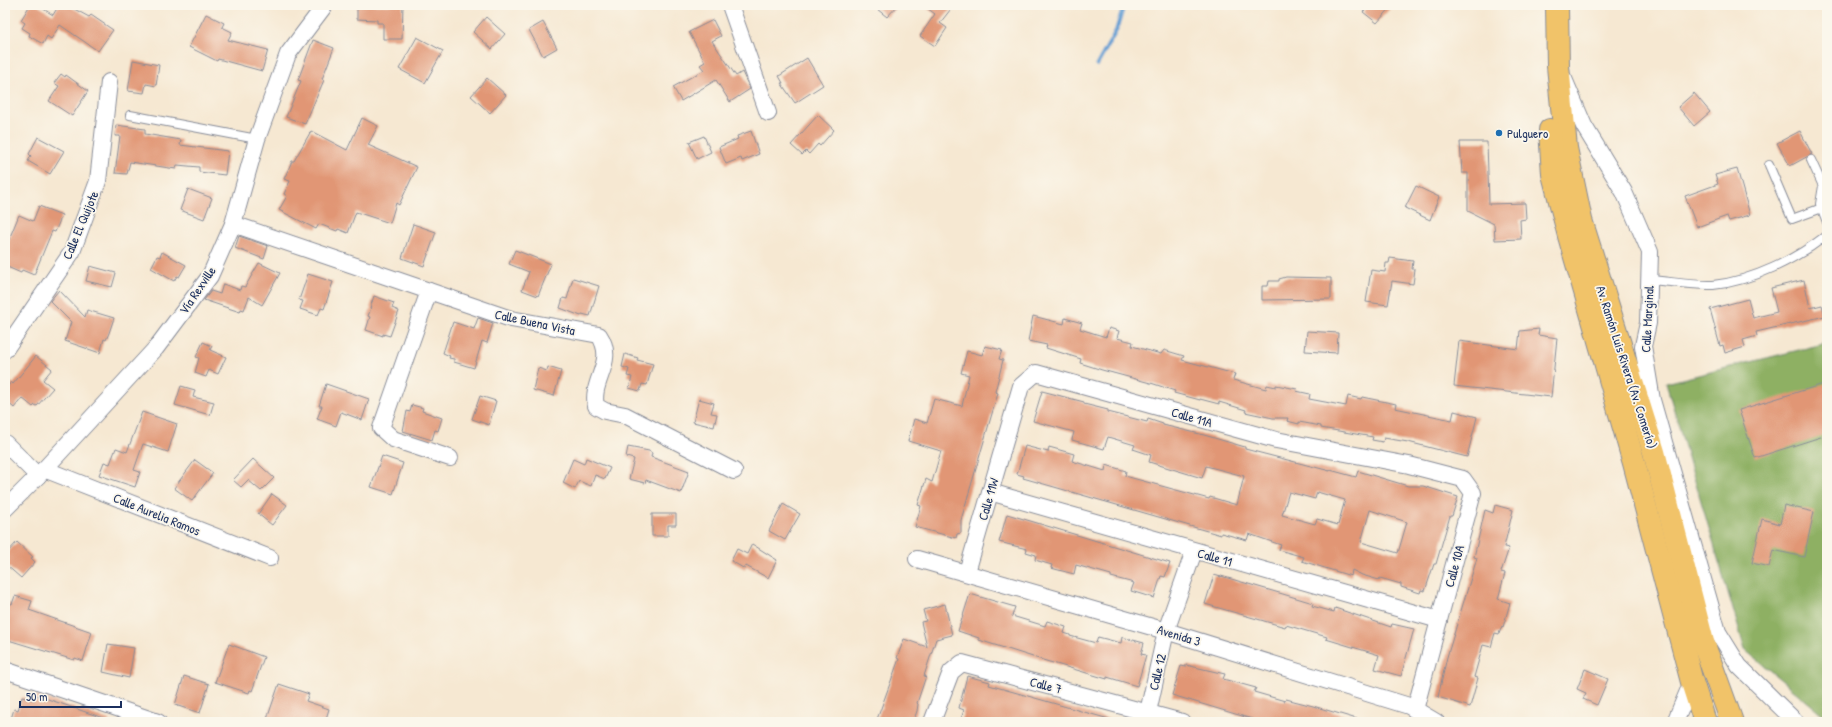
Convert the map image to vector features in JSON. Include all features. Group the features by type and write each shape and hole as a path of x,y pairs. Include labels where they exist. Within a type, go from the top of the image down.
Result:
{"highway":[{"name":"Av. Ramón Luis Rivera (Av. Comerío)","path":"1543,5 1553,174 1569,236 1634,463 1692,682 1705,722"},
{"name":"Av. Ramón Luis Rivera (Av. Comerío)","path":"1557,5 1558,66 1566,148 1581,220 1654,452 1703,642 1732,722"}],"street":[{"name":"Vía Rexville","path":"5,509 41,473 156,348 210,276 233,224 257,139 288,54 325,5"},
{"path":"730,5 768,113"},
{"name":"Calle Marginal","path":"1558,66 1584,126 1624,192 1650,252 1648,323 1643,346 1652,400 1718,632 1738,666 1796,722"},
{"name":"Calle El Quijote","path":"5,350 72,252 98,181 109,82"},
{"name":"Calle Buena Vista","path":"233,224 511,319 599,335 604,343 606,358 594,398 596,406 605,411 625,415 734,471"},
{"path":"429,291 381,428 393,439 450,458"},
{"name":"Calle 11A","path":"1010,426 1021,386 1036,374 1276,440 1409,465"},
{"name":"Calle 11W","path":"967,572 1010,426"},
{"path":"5,443 41,473"},
{"name":"Calle 10A","path":"1409,465 1463,479 1474,494 1415,710"},
{"name":"Calle Aurelia Ramos","path":"41,473 270,558"},
{"name":"Calle 11","path":"990,492 1440,620"},
{"name":"Calle 12","path":"1148,712 1166,631 1194,551"},
{"name":"Avenida 3","path":"917,559 967,572 1166,631 1401,704 1436,722"},
{"name":"Calle 7","path":"935,715 951,672 962,663 1182,722"},
{"path":"5,670 154,721"},
{"path":"1675,722 1692,682"}],"lane":[{"path":"130,115 257,139"},
{"path":"1811,160 1823,186 1820,204 1827,222"},
{"path":"1769,165 1792,219 1822,208"},
{"path":"1649,280 1713,285 1750,278 1809,249 1827,235"}],"green space":[{"path":"1827,343 1827,718 1745,650 1666,383"}],"building":[{"path":"30,5 37,5 53,15 59,5 67,5 89,17 91,15 113,30 98,51 60,25 51,39 47,36 43,44 29,36 30,33 22,28 25,23 21,20"},
{"path":"357,5 403,5 402,39 383,39 383,23 377,23 377,20 357,19"},
{"path":"872,5 898,5 887,17"},
{"path":"923,5 954,5 940,23 947,28 935,46 920,36 935,14"},
{"path":"1369,5 1393,5 1377,23 1363,12"},
{"path":"206,14 224,23 222,27 232,32 228,40 268,50 262,71 218,59 217,61 189,47"},
{"path":"486,17 505,34 492,49 473,32"},
{"path":"713,20 721,36 712,41 736,76 742,72 750,89 730,102 716,80 681,101 673,87 704,70 700,65 705,62 689,32"},
{"path":"543,22 557,48 543,56 529,30"},
{"path":"417,37 443,51 425,83 399,69"},
{"path":"313,40 334,48 322,79 324,80 305,124 286,117 301,81 298,80"},
{"path":"807,58 823,85 795,103 781,83 783,83 779,76"},
{"path":"133,60 159,65 156,86 146,84 144,93 128,91"},
{"path":"61,74 65,77 66,75 88,91 72,116 49,101 59,86 54,83"},
{"path":"487,78 506,95 490,113 471,96"},
{"path":"1694,93 1710,112 1694,126 1678,107"},
{"path":"818,115 834,130 820,146 818,144 809,154 806,151 802,155 791,145"},
{"path":"362,118 378,126 368,145 417,167 399,205 396,203 390,223 356,212 348,233 338,229 337,231 319,224 316,229 279,210 287,196 284,194 290,181 284,179 292,161 294,161 311,131 347,150"},
{"path":"116,125 145,129 145,134 181,140 180,145 228,151 225,175 199,172 199,167 177,165 176,169 130,162 127,174 115,173 120,136 115,136"},
{"path":"751,131 759,154 742,161 741,158 726,164 719,147 738,139 737,136"},
{"path":"1800,131 1812,154 1790,166 1777,143"},
{"path":"704,136 711,152 697,159 689,142"},
{"path":"38,137 64,151 50,174 28,161 31,156 29,154"},
{"path":"1460,142 1487,142 1489,204 1525,203 1526,219 1520,220 1521,239 1495,240 1494,224 1468,211 1468,173 1462,173"},
{"path":"1737,169 1750,215 1729,221 1727,216 1697,227 1685,196 1718,184 1715,175"},
{"path":"1416,186 1439,197 1430,220 1405,208"},
{"path":"188,189 212,198 204,219 180,210"},
{"path":"39,206 62,215 55,232 52,231 34,275 22,270 21,273 5,266 5,249 19,215 33,221"},
{"path":"413,224 436,232 424,266 402,258"},
{"path":"239,236 268,246 264,259 235,248"},
{"path":"515,250 551,264 538,296 522,290 529,272 509,264"},
{"path":"162,252 186,265 179,277 177,276 174,281 151,268 157,256 160,257"},
{"path":"1390,258 1413,261 1412,269 1415,269 1413,284 1392,281 1388,305 1366,302 1371,270 1385,272 1386,263 1389,263"},
{"path":"259,263 280,273 262,305 249,297 244,310 241,309 240,312 204,300 211,291 220,294 223,284 240,290 241,286 245,287"},
{"path":"90,266 116,273 112,287 86,281"},
{"path":"308,274 333,282 324,309 321,308 318,315 300,309 303,301 299,300"},
{"path":"1286,277 1331,278 1331,299 1262,300 1262,286 1268,286 1269,281 1279,281 1279,279"},
{"path":"573,278 599,286 590,316 582,314 581,316 560,308 563,298 567,299"},
{"path":"1804,280 1810,308 1822,305 1825,316 1756,332 1757,336 1743,340 1745,347 1725,353 1723,345 1720,346 1710,309 1748,299 1753,318 1777,312 1771,288"},
{"path":"59,290 85,317 87,310 114,318 106,340 104,339 100,353 65,341 71,322 50,301"},
{"path":"374,296 394,303 392,308 399,311 390,336 383,334 383,336 366,330 370,317 368,316"},
{"path":"1033,316 1064,324 1065,318 1082,323 1080,329 1106,337 1109,328 1119,331 1117,338 1133,342 1132,346 1161,354 1164,350 1184,356 1182,360 1235,374 1233,380 1266,389 1267,385 1276,387 1276,385 1297,389 1296,391 1310,394 1309,399 1346,406 1348,396 1361,399 1362,397 1396,404 1395,408 1452,420 1454,411 1477,417 1467,457 1408,442 1384,438 1383,442 1372,440 1373,437 1321,428 1321,426 1299,422 1299,424 1287,421 1288,418 1273,418 1245,412 1246,410 1219,402 1219,404 1174,393 1175,391 1154,384 1080,363 1081,359 1046,348 1047,345 1028,341"},
{"path":"478,318 493,323 487,343 482,341 474,368 454,362 454,359 449,358 450,356 443,353 453,322 474,329"},
{"path":"1539,329 1538,335 1557,338 1551,397 1454,386 1459,341 1518,349 1520,331"},
{"path":"1307,331 1338,333 1337,353 1305,351"},
{"path":"203,342 212,346 210,350 226,357 218,374 209,370 206,377 195,373 199,358 196,357"},
{"path":"985,346 1002,350 999,359 1003,360 995,392 998,393 961,520 961,533 957,534 956,538 915,527 921,506 918,505 926,479 932,482 941,451 908,441 914,419 927,423 934,399 962,406 969,375 961,373 967,351 982,355"},
{"path":"625,354 638,358 637,360 653,364 647,385 642,384 640,391 629,388 632,377 627,376 629,369 622,367"},
{"path":"36,356 52,369 43,380 53,388 37,406 35,405 33,407 22,398 14,408 5,400 5,390 11,382 13,384"},
{"path":"548,367 561,371 554,396 533,390 538,368 547,371"},
{"path":"1827,383 1827,435 1755,458 1739,410"},
{"path":"326,384 369,399 362,420 341,412 336,426 317,419 322,406 319,406"},
{"path":"181,386 195,390 193,397 214,402 210,415 175,405"},
{"path":"1042,391 1084,402 1084,404 1108,410 1108,412 1147,422 1148,419 1163,425 1245,447 1245,449 1330,471 1356,477 1358,471 1408,486 1423,486 1458,497 1452,516 1450,516 1436,564 1434,564 1425,591 1421,590 1420,593 1401,587 1401,584 1380,578 1379,580 1362,575 1352,570 1351,576 1302,561 1304,557 1279,550 1281,545 1249,534 1247,540 1221,533 1221,535 1023,478 1024,476 1017,474 1025,446 1048,452 1049,447 1074,454 1072,461 1105,471 1106,465 1126,471 1125,476 1209,499 1210,497 1237,505 1244,476 1206,466 1202,478 1149,462 1151,455 1133,449 1135,445 1108,437 1104,449 1072,440 1074,432 1033,421","holes":["1289,492 1315,499 1317,492 1345,500 1338,525 1317,519 1315,524 1282,515","1370,510 1407,522 1398,553 1361,542"]},
{"path":"480,396 496,401 489,425 472,419"},
{"path":"699,399 714,403 711,413 717,414 714,427 693,422"},
{"path":"412,405 423,408 422,411 442,418 438,431 435,430 432,440 403,431 407,411 410,412"},
{"path":"142,412 177,424 168,452 143,444 134,470 140,472 135,487 99,475 104,462 110,464 116,448 127,452"},
{"path":"628,447 649,451 652,453 651,457 689,471 681,493 646,480 645,483 629,479 634,459 626,457"},
{"path":"382,456 403,463 393,494 371,487"},
{"path":"586,458 610,468 605,479 595,475 591,486 579,481 575,489 563,483 573,459 584,464"},
{"path":"253,459 274,478 261,491 248,480 241,487 233,480"},
{"path":"195,460 213,473 192,501 174,488"},
{"path":"272,494 287,505 272,525 258,514"},
{"path":"783,504 800,514 785,540 769,531"},
{"path":"1495,505 1513,510 1504,547 1509,548 1501,572 1505,573 1498,599 1510,603 1503,627 1502,626 1499,634 1495,633 1491,647 1483,645 1474,677 1478,678 1470,707 1438,697 1447,657 1477,558 1474,557 1485,510 1493,513"},
{"path":"1784,505 1814,512 1804,557 1773,550 1769,567 1752,563 1762,519 1780,524"},
{"path":"652,514 676,514 676,525 668,525 668,536 652,536"},
{"path":"1007,514 1170,563 1165,577 1161,576 1154,598 1131,591 1134,583 1111,577 1111,575 1076,565 1074,574 1051,568 1052,565 1035,560 1036,555 1026,552 1027,549 999,542"},
{"path":"17,542 33,557 31,558 35,562 21,578 5,564 5,555"},
{"path":"752,544 777,560 768,578 746,566 745,569 731,561 737,549 747,554"},
{"path":"1214,575 1313,603 1312,606 1334,612 1335,608 1391,627 1392,624 1414,629 1401,676 1375,669 1379,655 1326,639 1327,637 1286,625 1285,627 1205,604"},
{"path":"970,594 1015,607 1012,616 1045,626 1047,621 1066,627 1064,633 1070,636 1096,643 1098,637 1121,643 1122,637 1144,643 1141,654 1146,655 1137,686 1107,677 1107,679 1036,658 979,640 979,638 958,631"},
{"path":"15,596 32,601 29,610 92,632 83,661 75,658 74,660 5,639 5,602 12,604"},
{"path":"945,604 952,635 936,639 924,676 926,676 917,703 917,711 913,722 876,722 899,659 897,658 904,639 927,647 921,622 926,621 923,610"},
{"path":"108,644 134,648 129,678 103,672"},
{"path":"229,644 264,657 252,691 250,690 249,693 215,682"},
{"path":"1186,665 1225,674 1223,679 1256,688 1254,692 1285,701 1286,699 1313,706 1357,719 1357,722 1251,722 1252,719 1172,695 1181,666 1186,667"},
{"path":"1585,669 1608,679 1597,705 1583,699 1586,693 1577,689"},
{"path":"184,676 209,684 200,713 175,705"},
{"path":"967,676 990,682 989,685 1109,719 1109,722 960,722 964,710 959,708"},
{"path":"279,684 309,694 306,701 329,709 325,722 266,722"},
{"path":"36,695 109,720 109,722 10,722 14,709 18,710 22,697 34,700"}],"waterway":[{"path":"1097,65 1116,31 1124,5"}],"place":[{"name":"Pulguero","path":"1499,133"}]}
